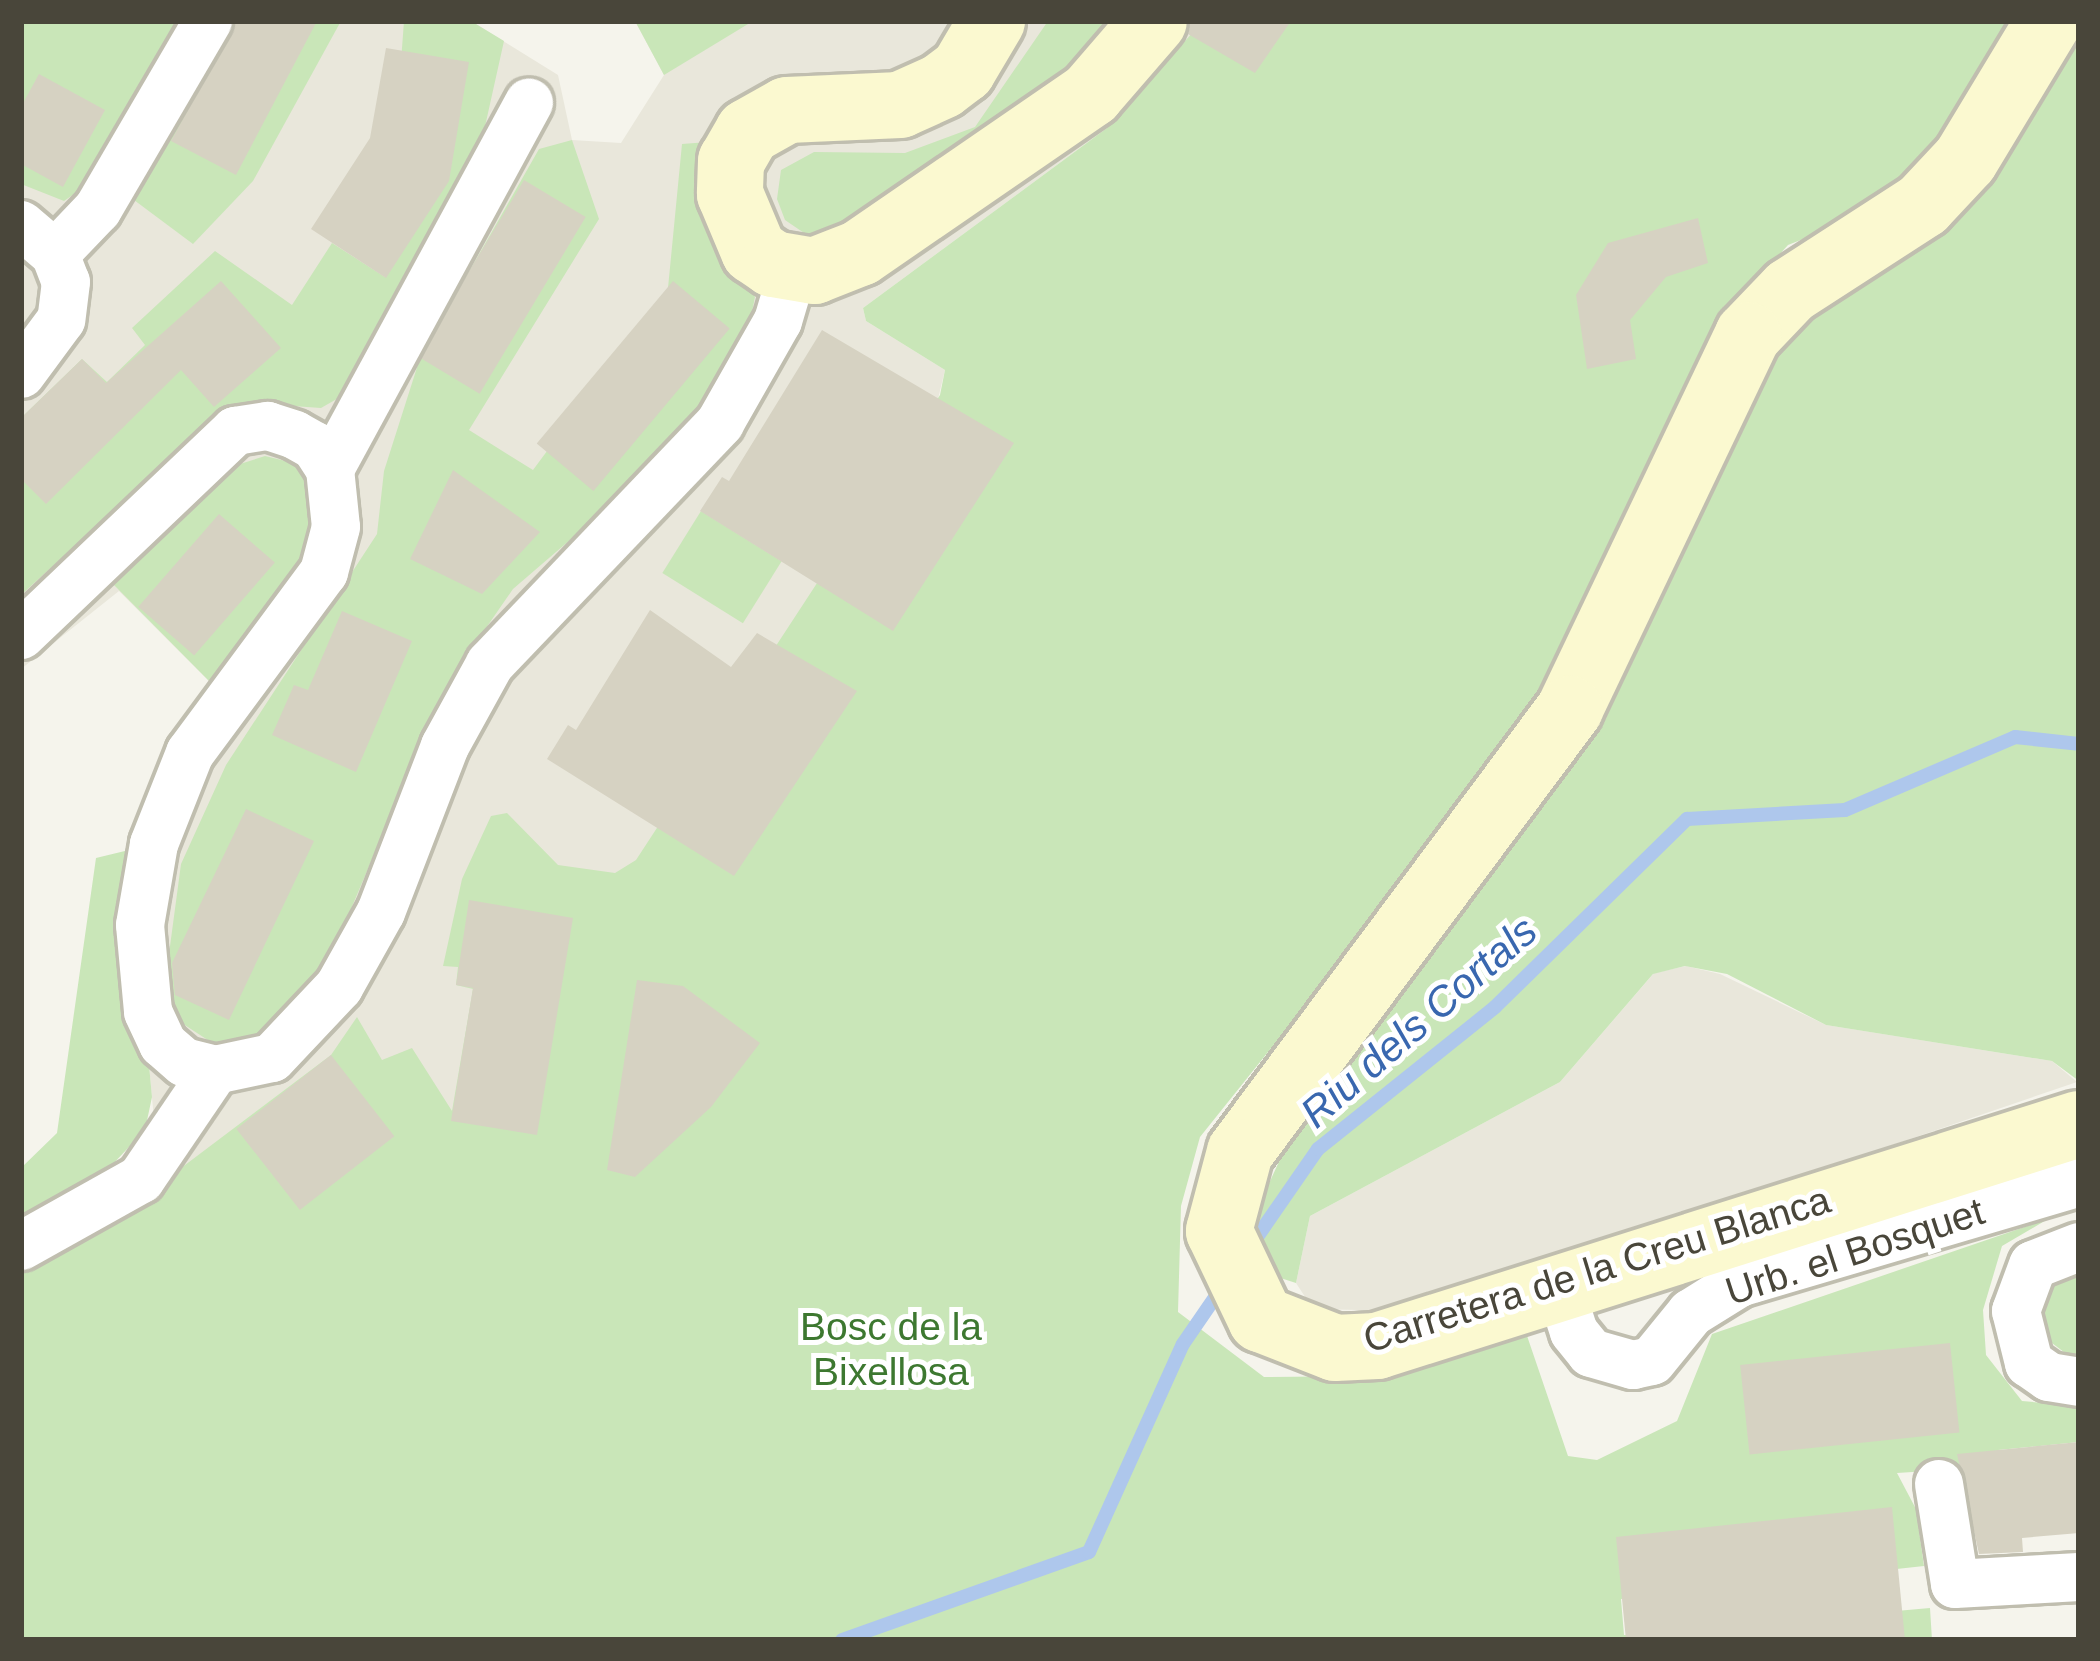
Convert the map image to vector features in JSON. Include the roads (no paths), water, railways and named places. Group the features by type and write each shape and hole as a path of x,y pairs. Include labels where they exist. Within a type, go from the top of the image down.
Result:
{"main road":[{"path":"992,21 963,70 942,86 900,105 787,110 758,122 737,145 730,194 742,233 754,251 794,270 837,265 1091,94 1154,21"},
{"name":"Carretera de la Creu Blanca","path":"2049,21 1965,160 1923,205 1790,291 1748,335 1570,709 1240,1153 1220,1231 1262,1319 1335,1348 1377,1346 2079,1124"}],"street":[{"path":"21,374 49,343 65,303 38,240 109,192 208,21"},
{"path":"330,469 529,104"},
{"path":"21,635 235,431 268,426 295,435 315,446 330,469 336,527 324,572 190,753 146,880 140,926 148,1012 163,1044 184,1061 215,1070 272,1058 339,987 381,912 446,746 490,664 720,423 778,321 794,270"},
{"path":"21,1246 141,1179 215,1070"},
{"name":"Urb. el Bosquet","path":"1558,1286 1574,1332 1591,1353 1633,1365 1652,1361 1691,1313 1739,1283 2079,1182"},
{"name":"Urb. el Bosquet","path":"2079,1247 2032,1265 2019,1285 2016,1324 2029,1363 2049,1377 2079,1382"},
{"path":"1940,1484 1955,1584 2079,1577"}],"waterway":[{"name":"Riu dels Cortals","path":"1248,1250 1318,1149 1495,1007 1687,819 1845,810 2015,737 2079,744"},
{"name":"Riu dels Cortals","path":"842,1640 1089,1552 1183,1344 1225,1283"}],"park label":[{"name":"Bosc de la Bixellosa","path":"891,1350"}]}
